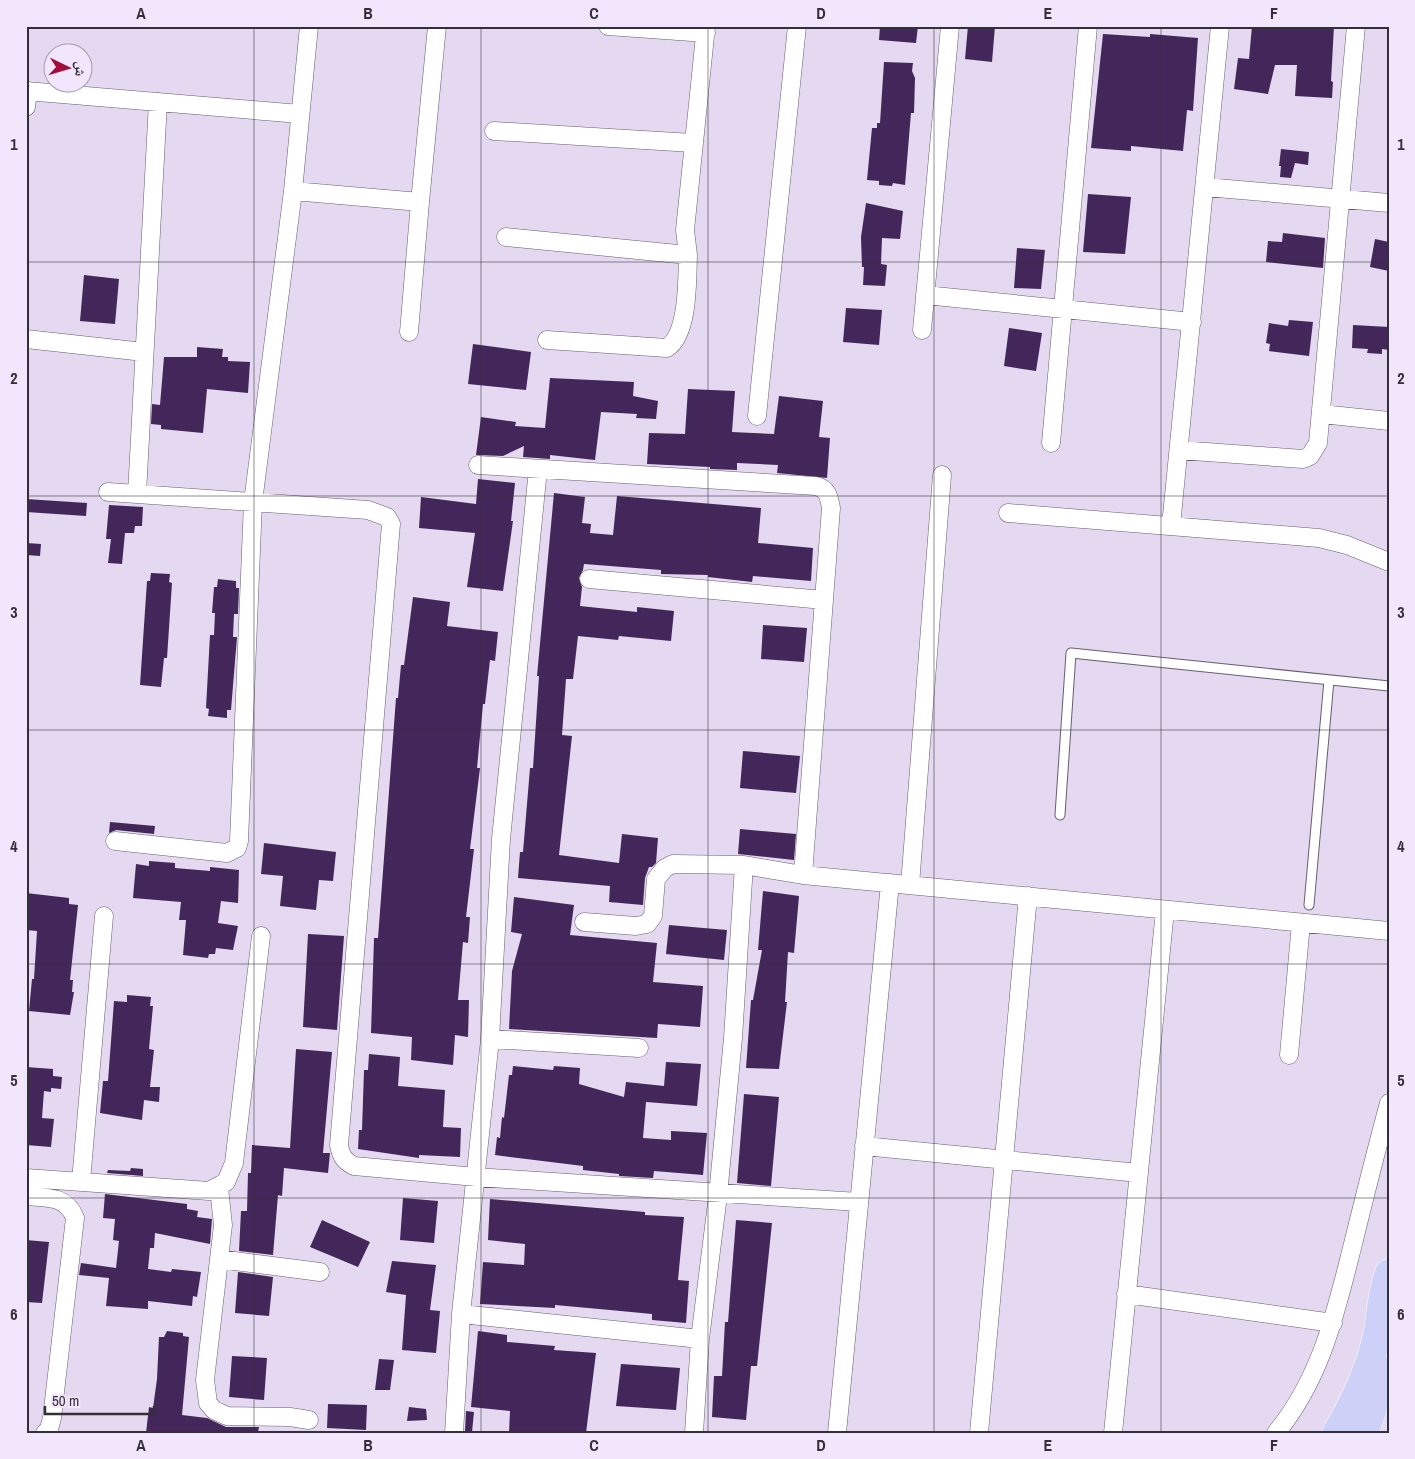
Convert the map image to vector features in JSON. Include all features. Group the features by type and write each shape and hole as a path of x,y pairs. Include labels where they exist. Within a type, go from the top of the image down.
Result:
{"main road":[{"path":"1336,1433 1358,1394 1366,1373 1376,1337 1389,1273"},
{"path":"1366,1433 1377,1387 1389,1313"}],"street":[{"path":"115,841 215,853 232,852 237,848 239,841 253,502 293,191 308,26"},
{"path":"409,332 437,26"},
{"path":"547,340 668,348 678,333 687,298 688,255 685,230 706,30 608,26"},
{"path":"757,416 797,26"},
{"path":"922,330 950,26"},
{"path":"1051,443 1088,26"},
{"path":"1171,526 1220,26"},
{"path":"1179,450 1303,459 1316,451 1321,414 1356,26"},
{"path":"27,96 158,102 300,114"},
{"path":"137,494 158,102"},
{"path":"494,131 693,143"},
{"path":"1205,187 1389,204"},
{"path":"293,191 420,202"},
{"path":"506,237 688,255"},
{"path":"925,295 1192,322"},
{"path":"26,339 144,352"},
{"path":"1321,414 1389,421"},
{"path":"478,465 823,488 829,494 831,508 804,874"},
{"path":"454,1433 461,1314 490,1039 501,839 538,469"},
{"path":"910,885 942,475"},
{"path":"108,492 368,510 387,517 391,524 339,1145 344,1159 354,1166 476,1178 859,1202"},
{"path":"1008,513 1319,538 1347,545 1389,562"},
{"path":"589,580 824,600"},
{"path":"584,922 636,926 647,924 653,916 656,879 665,868 673,864 744,865 804,874 890,883 1389,931"},
{"path":"694,1433 700,1339 718,1194 733,1038 744,865"},
{"path":"837,1433 890,883"},
{"path":"979,1433 1028,896"},
{"path":"1113,1433 1165,910"},
{"path":"81,1181 104,916"},
{"path":"1289,1056 1301,922"},
{"path":"26,1178 209,1191 218,1188 226,1182 234,1163 261,936"},
{"path":"490,1039 639,1048"},
{"path":"1276,1433 1293,1411 1307,1388 1333,1323 1389,1103"},
{"path":"864,1146 1139,1173"},
{"path":"218,1188 222,1225 205,1380 208,1403 214,1410 227,1416 290,1417 309,1420"},
{"path":"26,1196 54,1198 71,1207 75,1218 52,1418 49,1429 45,1433"},
{"path":"219,1259 320,1272"},
{"path":"1126,1294 1333,1323"},
{"path":"461,1314 700,1339"}],"lane":[{"path":"1060,815 1071,653 1389,686"},
{"path":"1309,904 1329,680"}],"building":[{"path":"880,26 918,26 916,43 879,40"},
{"path":"968,26 995,26 992,62 965,59"},
{"path":"1252,26 1334,26 1332,98 1295,96 1297,65 1275,65 1268,94 1234,89 1238,58 1249,59"},
{"path":"1103,34 1150,37 1150,34 1198,38 1193,111 1187,110 1183,151 1131,146 1131,151 1091,148"},
{"path":"884,62 913,63 912,71 915,78 914,113 911,113 905,185 893,183 892,186 879,185 879,181 867,180 872,128 877,128 877,123 880,123"},
{"path":"1281,149 1309,152 1308,165 1295,163 1291,178 1280,177"},
{"path":"1088,194 1131,197 1125,254 1083,252"},
{"path":"866,203 903,211 900,239 882,238 881,264 887,265 885,286 863,285 864,267 862,267 861,237"},
{"path":"1283,233 1325,238 1323,268 1266,262 1268,241 1282,242"},
{"path":"1375,239 1389,242 1389,271 1370,267"},
{"path":"1017,248 1045,250 1041,289 1014,288"},
{"path":"84,275 119,279 115,324 80,321"},
{"path":"846,308 882,310 879,345 843,342"},
{"path":"1289,320 1313,322 1309,356 1269,351 1270,344 1266,343 1269,323 1288,326"},
{"path":"1353,325 1389,327 1389,350 1382,349 1382,354 1367,353 1368,349 1352,348"},
{"path":"1009,328 1042,333 1036,371 1004,366"},
{"path":"473,344 531,352 526,390 468,384"},
{"path":"197,347 223,349 222,357 228,357 228,361 250,362 248,393 207,389 203,433 161,429 161,425 151,424 152,404 160,405 164,357 197,357"},
{"path":"550,378 634,382 633,396 658,401 656,419 636,418 637,414 601,412 595,460 550,455 550,459 523,457 524,446 503,456 476,455 481,417 516,422 515,426 545,428"},
{"path":"688,389 735,391 732,432 774,434 779,396 823,401 819,437 830,438 827,478 777,473 778,465 737,463 737,470 647,464 649,433 685,434"},
{"path":"478,479 515,483 511,521 513,521 503,591 467,587 475,533 419,528 421,497 476,504"},
{"path":"554,493 585,497 582,523 591,524 590,533 613,535 617,496 761,508 758,543 813,548 811,581 753,576 752,582 708,577 708,575 661,574 661,570 584,564 579,578 582,587 580,606 637,612 637,607 674,611 671,641 619,636 618,640 578,636 573,679 566,679 562,735 572,736 559,855 619,863 622,834 658,838 656,863 649,867 645,878 643,905 609,902 610,886 518,878 520,852 523,852 530,768 533,768 539,676 537,676"},
{"path":"26,499 87,503 86,516 26,512"},
{"path":"109,505 143,507 142,526 135,526 134,533 125,533 122,564 108,563 111,539 106,539"},
{"path":"26,543 41,544 40,556 26,555"},
{"path":"151,573 170,574 169,582 172,583 167,658 164,658 161,687 140,685 147,581 150,581"},
{"path":"218,579 236,581 236,588 239,588 238,614 234,614 233,637 237,637 231,710 227,710 227,718 208,716 209,709 206,708 210,635 214,635 215,613 212,613 214,587 217,587"},
{"path":"413,597 450,602 447,626 498,632 495,661 490,660 485,704 483,704 477,768 480,768 470,849 474,849 466,917 470,917 468,943 463,942 458,1000 469,1000 468,1037 455,1035 453,1065 411,1060 412,1037 371,1033 374,938 378,938 396,698 398,698 401,665 404,665"},
{"path":"763,625 807,628 804,662 761,659"},
{"path":"743,751 800,756 796,793 740,788"},
{"path":"110,822 155,826 154,834 116,830 109,833"},
{"path":"740,829 796,834 794,860 738,854"},
{"path":"264,843 336,852 333,881 319,880 316,910 280,906 283,876 261,874"},
{"path":"149,861 175,863 175,868 210,871 210,867 239,870 238,903 221,901 218,923 238,926 233,950 216,948 215,954 209,954 208,958 183,955 186,920 179,920 181,902 133,898 136,864 149,866"},
{"path":"763,891 799,896 794,953 788,952 785,1002 787,1002 779,1069 746,1068 751,1000 753,1000 762,950 758,950"},
{"path":"26,893 69,898 69,904 78,905 70,980 73,980 72,992 74,992 70,1015 29,1011 32,979 34,979 37,931 26,930"},
{"path":"514,897 574,905 570,935 657,943 653,982 703,986 700,1027 658,1024 657,1038 509,1029 512,971 522,934 511,932"},
{"path":"669,925 727,930 724,960 666,954"},
{"path":"308,934 344,936 337,1030 303,1027"},
{"path":"127,995 151,997 150,1006 153,1006 149,1049 154,1050 150,1087 160,1087 159,1102 144,1100 142,1120 100,1113 103,1081 108,1081 114,1001 127,1002"},
{"path":"296,1049 332,1052 323,1153 330,1153 328,1173 284,1168 282,1196 278,1195 273,1255 239,1251 241,1211 247,1211 248,1173 251,1173 252,1145 290,1148"},
{"path":"369,1054 400,1057 398,1086 445,1090 443,1127 461,1128 460,1157 419,1155 419,1158 358,1149 359,1130 362,1130 364,1070 368,1070"},
{"path":"666,1062 701,1064 697,1106 646,1102 643,1138 671,1140 671,1131 707,1133 703,1175 654,1171 653,1178 619,1176 619,1174 583,1170 583,1166 495,1155 497,1137 500,1138 502,1117 504,1118 509,1075 512,1075 513,1066 553,1070 554,1066 580,1068 579,1084 624,1097 626,1082 664,1086"},
{"path":"26,1067 53,1069 53,1076 62,1077 61,1089 51,1088 51,1092 44,1091 42,1118 54,1119 51,1147 26,1145"},
{"path":"744,1094 779,1097 771,1186 737,1183"},
{"path":"131,1168 143,1169 143,1176 107,1173 108,1170 130,1171"},
{"path":"105,1194 187,1204 187,1209 198,1211 197,1217 212,1219 210,1244 155,1233 154,1248 150,1248 148,1269 171,1272 172,1269 201,1272 197,1297 193,1296 192,1306 148,1301 148,1309 106,1306 109,1278 79,1275 81,1263 116,1268 119,1241 113,1240 115,1219 103,1218"},
{"path":"403,1198 438,1201 434,1243 400,1240"},
{"path":"490,1199 645,1212 645,1215 684,1217 678,1280 689,1281 686,1323 652,1320 652,1314 610,1310 555,1305 555,1308 480,1304 483,1262 524,1265 525,1244 488,1240"},
{"path":"322,1220 370,1242 358,1267 310,1247"},
{"path":"736,1220 772,1223 757,1366 751,1366 746,1420 712,1417 714,1376 722,1376 725,1322 728,1322"},
{"path":"26,1240 49,1242 42,1303 26,1302"},
{"path":"392,1261 436,1265 430,1310 440,1311 436,1353 402,1350 406,1295 386,1292"},
{"path":"238,1272 273,1277 269,1316 235,1313"},
{"path":"167,1331 183,1333 183,1336 189,1337 182,1415 207,1418 226,1427 259,1427 258,1432 146,1433 149,1407 153,1408 157,1379 159,1337 164,1337"},
{"path":"478,1331 507,1335 507,1342 555,1346 554,1350 596,1353 586,1433 509,1433 510,1411 471,1407"},
{"path":"232,1356 267,1358 264,1400 229,1397"},
{"path":"379,1359 394,1360 390,1390 375,1390"},
{"path":"621,1364 680,1368 676,1410 616,1406"},
{"path":"328,1404 367,1405 366,1430 327,1428"},
{"path":"409,1407 426,1409 427,1420 407,1421"},
{"path":"466,1411 474,1412 472,1432 465,1431"}]}
